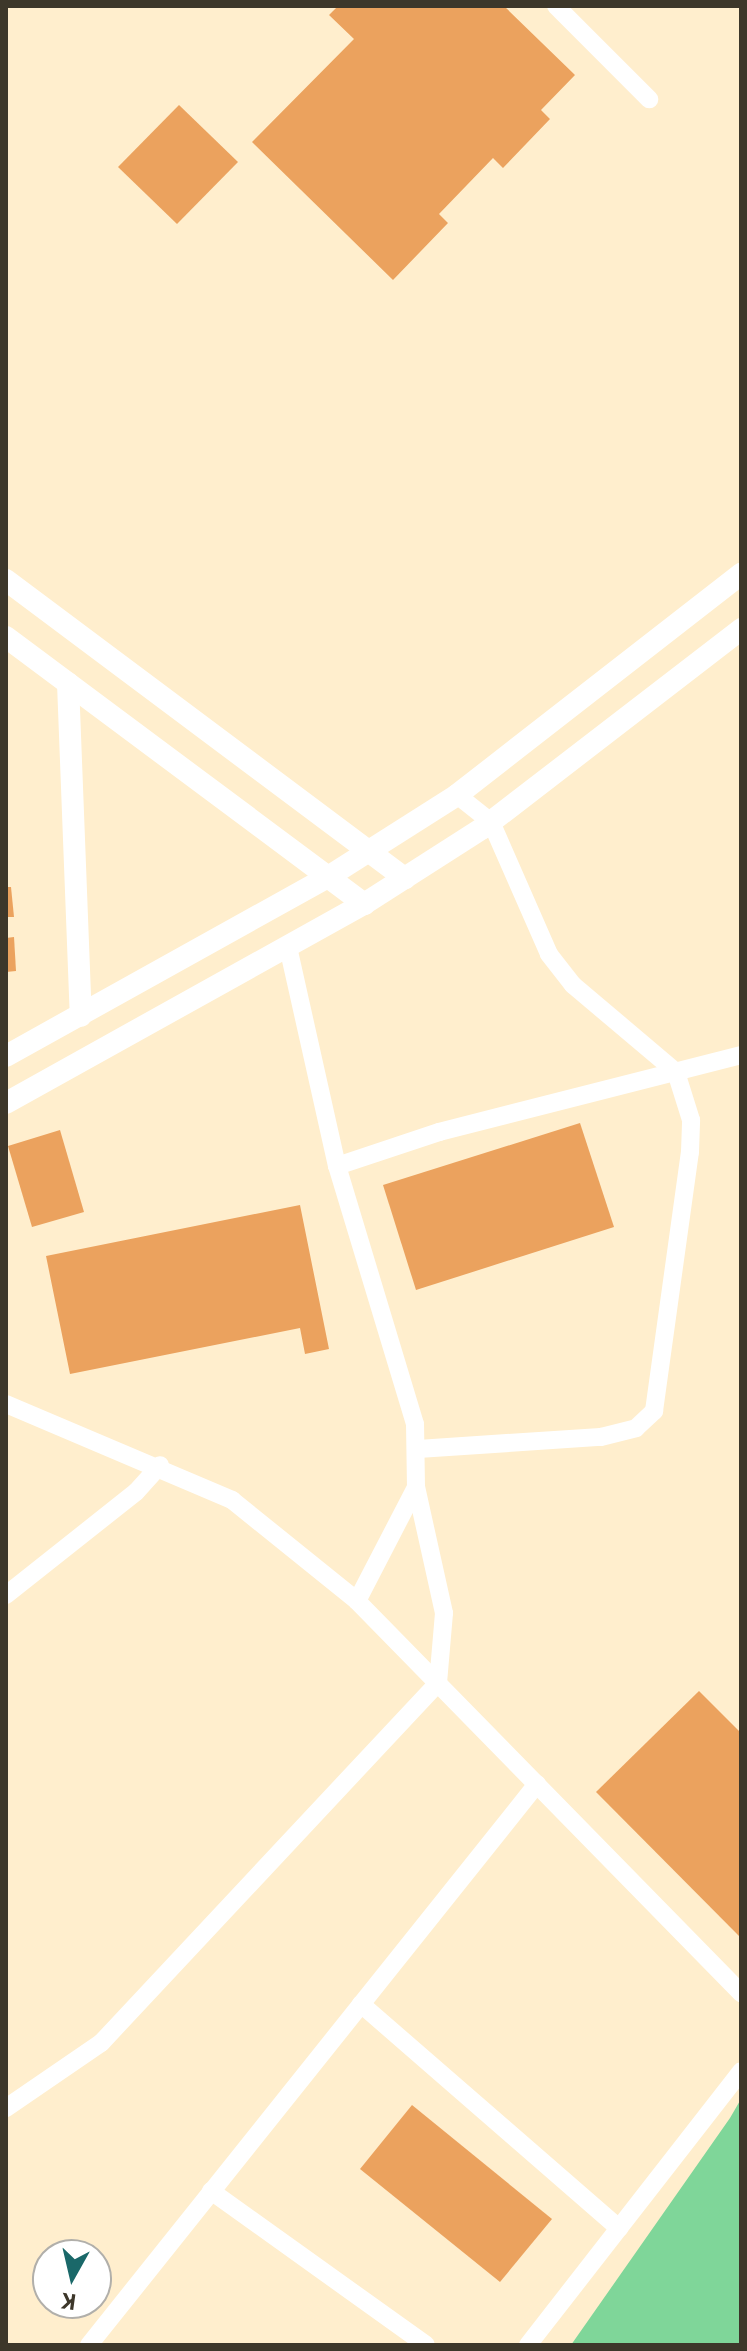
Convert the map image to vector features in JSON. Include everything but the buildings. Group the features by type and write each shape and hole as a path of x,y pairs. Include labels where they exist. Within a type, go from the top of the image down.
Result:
{"main road":[{"path":"6,1056 328,877 457,795 741,574"},
{"path":"6,580 405,878"},
{"path":"6,1103 288,947 405,878 491,822 741,629"},
{"path":"6,637 364,904"},
{"path":"68,683 81,1016"}],"street":[{"path":"556,6 649,99"},
{"path":"418,1449 601,1437 636,1428 654,1411 690,1152 691,1120 676,1072 594,1007 549,954 491,822 457,795"},
{"path":"6,2108 101,2043 438,1683 444,1613 416,1487 418,1449 415,1424 337,1166 288,947"},
{"path":"337,1166 439,1132 741,1055"},
{"path":"6,1404 160,1465 232,1500 357,1601 741,1993"},
{"path":"6,1595 136,1492 160,1465"},
{"path":"357,1601 416,1487"},
{"path":"89,2345 537,1784"},
{"path":"361,2004 619,2228"},
{"path":"528,2345 741,2071"},
{"path":"211,2191 426,2345"}],"green space":[{"path":"741,2099 741,2345 571,2345 730,2118"}]}
